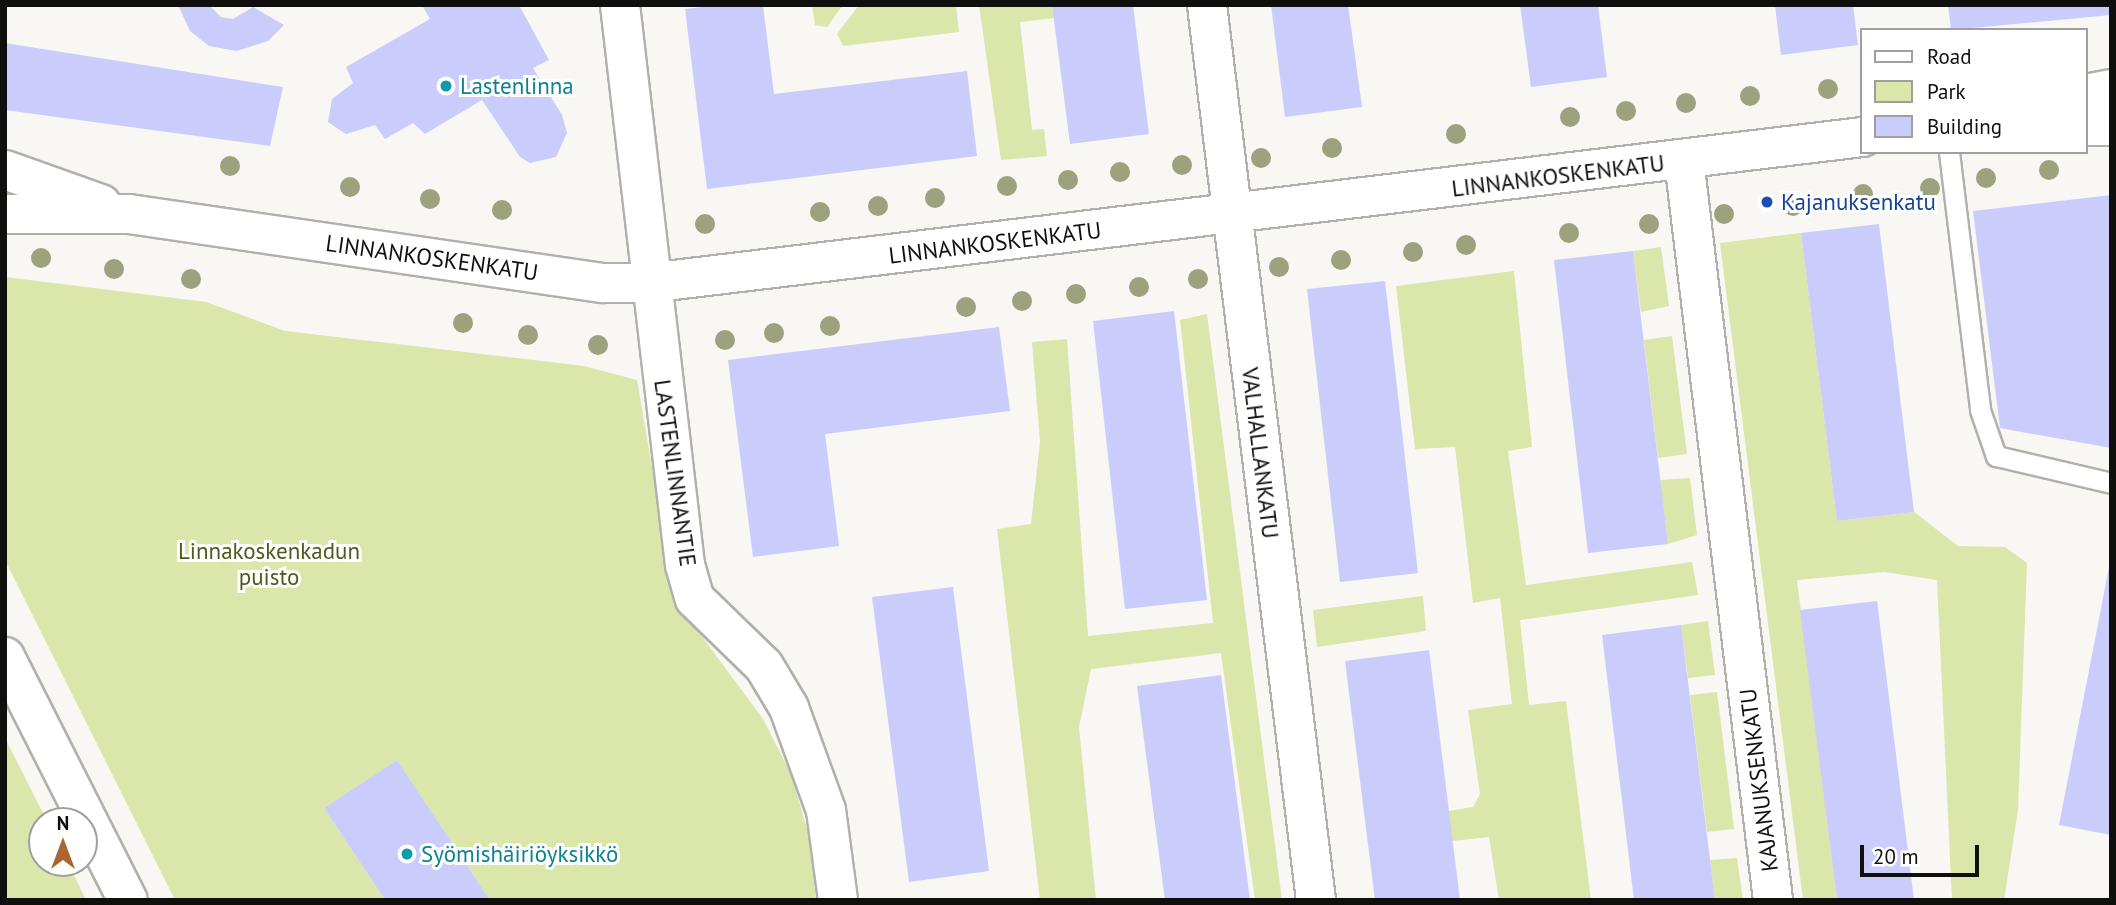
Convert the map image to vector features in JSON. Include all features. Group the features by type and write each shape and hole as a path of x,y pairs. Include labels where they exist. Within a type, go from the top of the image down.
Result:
{"street":[{"name":"LASTENLINNANTIE","path":"620,5 643,194 649,284 685,565 695,599 764,666 789,708 826,810 838,900"},
{"name":"VALHALLANKATU","path":"1207,5 1315,900"},
{"path":"2088,94 2111,89"},
{"path":"2088,126 2111,126"},
{"name":"LINNANKOSKENKATU","path":"5,214 129,214 603,283 649,284 1860,137"},
{"name":"KAJANUKSENKATU","path":"1684,160 1773,900"},
{"name":"LINNANKOSKENKATU","path":"5,170 129,214"},
{"path":"5,657 128,900"}],"lane":[{"path":"1949,154 1980,410 1996,456 2111,483"}],"green space":[{"path":"812,5 843,5 827,27 815,25"},
{"path":"859,5 956,5 959,32 843,46 837,34"},
{"path":"979,5 1052,5 1054,18 1020,22 1032,130 1044,129 1047,156 1001,160"},
{"path":"1801,233 1837,521 1914,512 1958,546 2005,547 2027,563 2018,810 2004,900 1952,900 1937,580 1884,572 1797,580 1837,900 1803,900 1720,243"},
{"path":"1661,247 1669,306 1641,312 1633,251"},
{"path":"1514,271 1532,447 1508,451 1526,585 1692,562 1698,595 1520,620 1529,705 1566,701 1591,900 1499,900 1489,837 1452,841 1448,811 1473,807 1480,794 1468,710 1512,704 1500,598 1473,603 1455,447 1415,449 1396,286"},
{"name":"Linnakoskenkadun puisto","path":"5,277 206,302 285,331 584,366 637,380 675,600 763,719 791,774 810,839 816,900 490,900 397,760 324,808 385,900 175,900 5,560"},
{"path":"1207,314 1282,900 1255,900 1221,653 1091,669 1079,727 1096,900 1040,900 997,529 1031,524 1040,442 1032,342 1067,339 1088,636 1213,623 1180,320"},
{"path":"1672,336 1687,454 1658,458 1644,340"},
{"path":"1690,478 1697,535 1668,544 1660,480"},
{"path":"1423,596 1426,631 1317,647 1313,610"},
{"path":"1708,621 1715,675 1688,678 1681,625"},
{"path":"1717,692 1734,829 1707,832 1690,695"},
{"path":"5,738 40,807 28,807 28,877 75,877 86,900 5,900"},
{"path":"1737,858 1743,900 1715,900 1710,860"}],"building":[{"path":"178,5 209,5 221,17 233,19 253,7 284,25 268,41 237,51 209,46 190,31"},
{"name":"Lastenlinna","path":"422,5 519,5 549,60 533,68 562,115 567,133 556,157 530,163 520,157 482,100 425,134 413,123 385,139 375,125 346,134 328,122 332,99 353,83 346,67 430,19"},
{"path":"720,5 763,5 774,94 967,71 977,156 707,189 685,9"},
{"path":"1052,5 1133,5 1149,134 1070,144"},
{"path":"1271,5 1348,5 1362,107 1285,117"},
{"path":"1520,5 1598,5 1607,77 1531,87"},
{"path":"1775,5 1853,5 1858,45 1781,55"},
{"path":"1948,5 2111,5 2111,15 1951,28"},
{"path":"5,43 283,87 270,146 5,110"},
{"path":"2111,195 2111,448 2000,428 1973,211"},
{"path":"1879,224 1914,512 1837,521 1801,233"},
{"path":"1633,251 1668,544 1588,553 1554,260"},
{"path":"1385,281 1418,573 1340,582 1307,289"},
{"path":"1174,311 1207,600 1125,609 1093,321"},
{"path":"999,327 1010,411 825,434 839,546 753,557 728,360"},
{"path":"2111,557 2111,835 2059,825"},
{"path":"953,587 989,871 909,882 872,597"},
{"path":"1877,601 1914,900 1837,900 1800,610"},
{"path":"1681,625 1715,900 1634,900 1602,635"},
{"path":"1429,650 1460,900 1375,900 1345,661"},
{"path":"1221,675 1250,900 1165,900 1137,686"},
{"name":"Syömishäiriöyksikkö","path":"397,760 490,900 385,900 324,808"}],"place":[{"name":"Lastenlinna","path":"446,86"},
{"name":"Kajanuksenkatu","path":"1767,202"},
{"name":"Syömishäiriöyksikkö","path":"407,854"}]}
